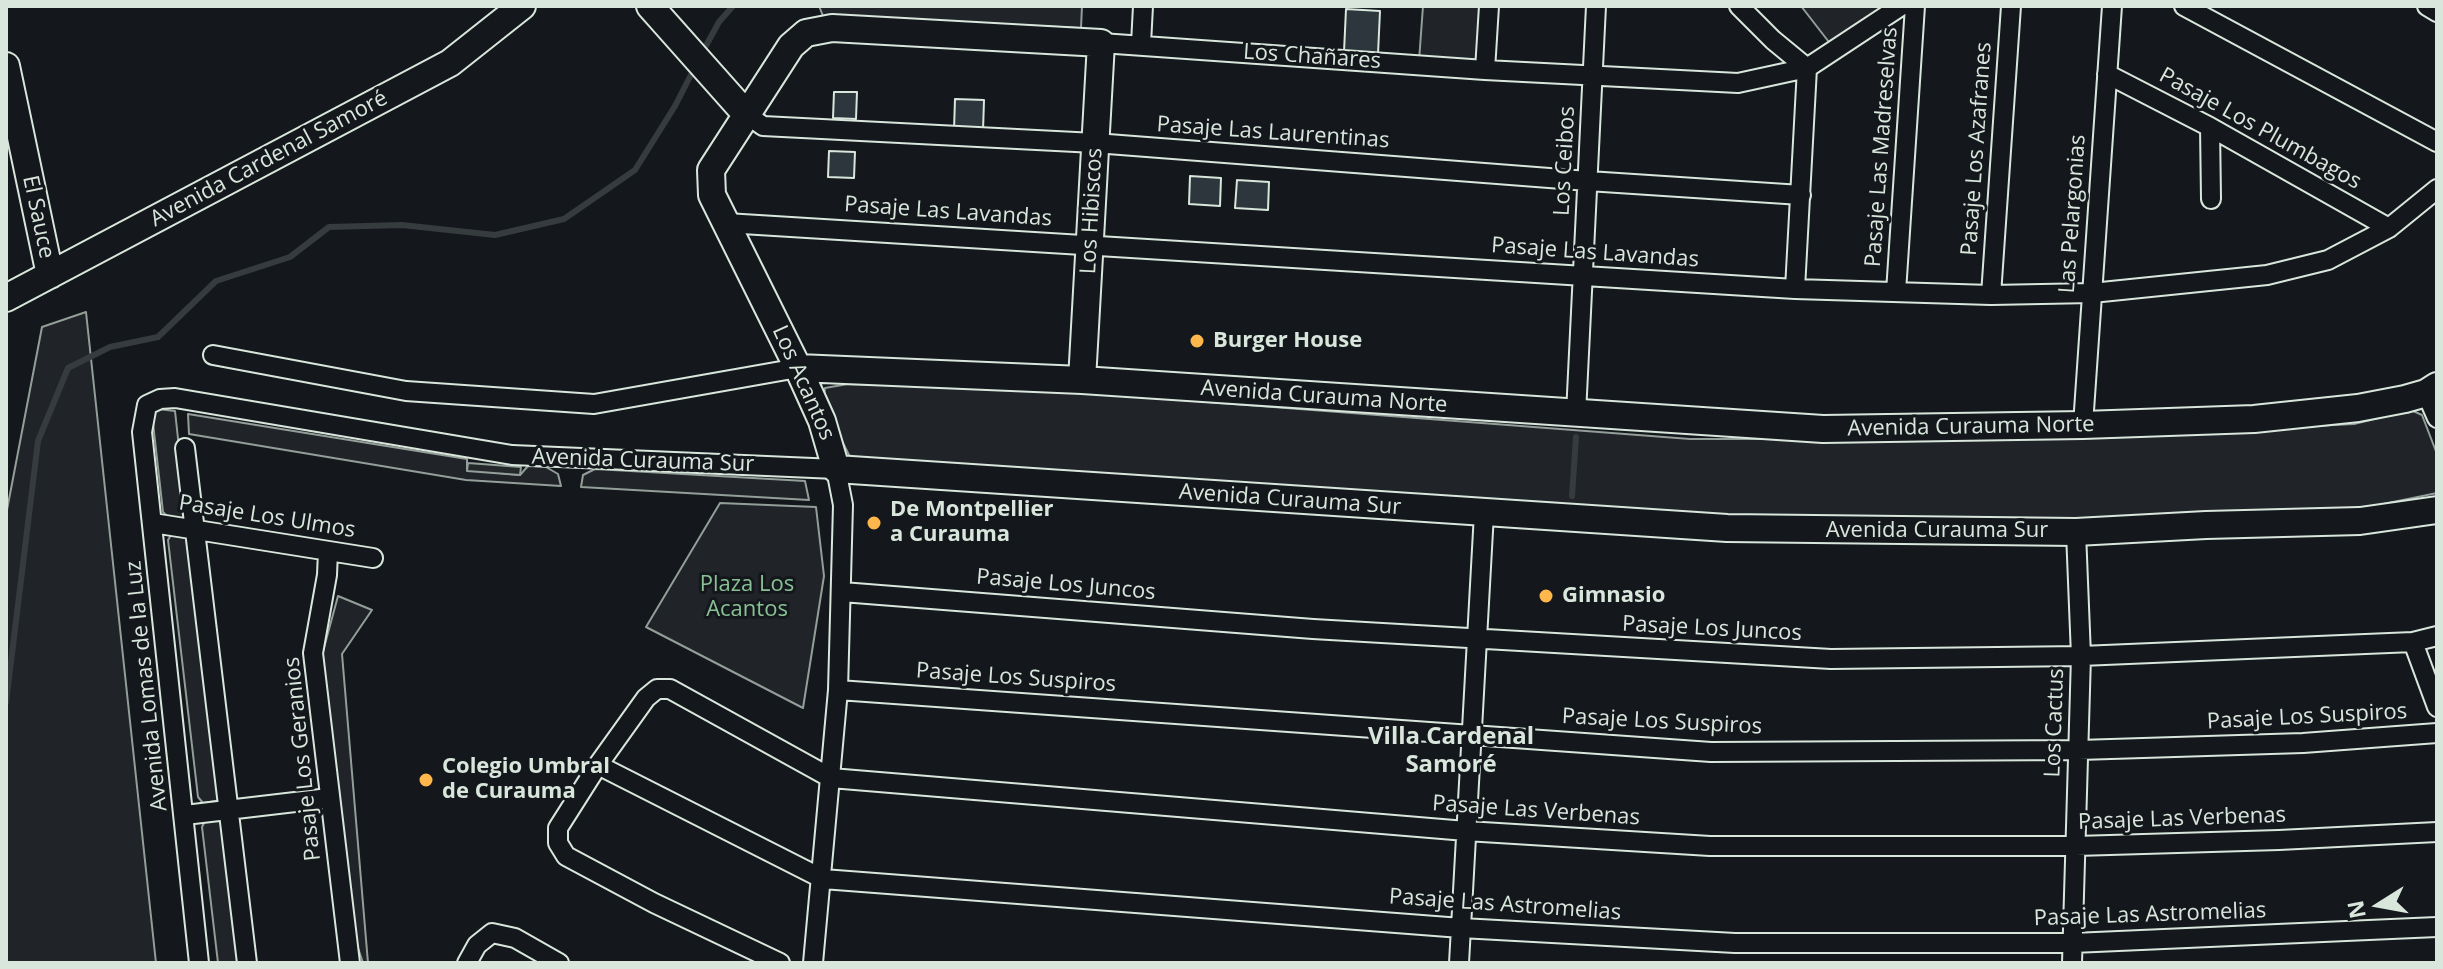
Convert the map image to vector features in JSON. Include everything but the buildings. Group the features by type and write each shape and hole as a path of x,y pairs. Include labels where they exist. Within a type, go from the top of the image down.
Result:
{"street":[{"path":"650,6 746,114"},
{"path":"1141,44 1143,6"},
{"path":"1485,70 1489,6"},
{"name":"Los Ceibos","path":"1576,414 1596,6"},
{"path":"1739,6 1807,68 1795,289"},
{"name":"Los Chañares","path":"746,114 791,46 806,33 832,28 1141,44 1485,70 1738,83 1807,68 1901,6"},
{"name":"Pasaje Las Madreselvas","path":"1896,292 1915,6"},
{"name":"Pasaje Los Azafranes","path":"1991,295 2011,6"},
{"name":"Las Pelargonias","path":"2083,425 2112,6"},
{"path":"2184,6 2437,142"},
{"path":"2427,6 2437,12"},
{"name":"Avenida Cardenal Samoré","path":"6,298 450,63 512,9"},
{"name":"Los Hibiscos","path":"1082,380 1101,43"},
{"name":"El Sauce","path":"6,66 50,275"},
{"name":"Pasaje Los Plumbagos","path":"2107,74 2210,127 2389,228"},
{"name":"Pasaje Las Laurentinas","path":"746,114 763,126 1095,143 1801,195"},
{"name":"Los Acantos","path":"746,114 711,170 712,195 822,421 843,505 838,690 813,963"},
{"path":"2210,127 2211,199"},
{"name":"Pasaje Las Lavandas","path":"726,223 1795,289 1991,295 2092,293 2267,275 2328,260 2389,228 2437,189"},
{"name":"Avenida Curauma Norte","path":"213,355 406,391 594,404 798,368 930,371 1082,380 1823,429 2254,419 2358,408 2432,390"},
{"path":"2432,390 2437,418"},
{"name":"Avenida Curauma Sur","path":"147,405 160,399 175,398 512,455 836,469 1727,528 2076,532 2360,521 2437,510"},
{"name":"Avenida Lomas de la Luz","path":"147,405 142,432 199,963"},
{"path":"185,448 247,963"},
{"path":"1459,963 1484,513"},
{"name":"Pasaje Los Ulmos","path":"153,523 373,558"},
{"name":"Los Cactus","path":"2072,963 2081,656 2076,532"},
{"name":"Pasaje Los Geranios","path":"328,551 327,575 313,653 350,963"},
{"name":"Pasaje Los Juncos","path":"842,592 1313,629 1831,659 2081,656 2413,642 2437,636"},
{"path":"2413,642 2437,707"},
{"name":"Pasaje Las Verbenas","path":"598,765 646,698 657,689 670,689 831,778 1466,831 1710,846 2076,846 2437,832"},
{"name":"Pasaje Los Suspiros","path":"838,690 1711,752 2079,750 2303,743 2437,733"},
{"path":"598,765 558,828 558,843 566,856 780,963"},
{"name":"Pasaje Las Astromelias","path":"598,765 823,879 1461,928 1735,943 2073,943 2437,927"},
{"path":"185,815 329,798"},
{"path":"467,963 477,945 492,933 515,938 559,963"}],"green space":[{"path":"819,6 1082,6 1081,28 823,16"},
{"path":"1423,6 1484,6 1480,65 1419,61"},
{"path":"1801,6 1892,6 1832,46"},
{"path":"86,312 156,963 6,963 6,515 42,327"},
{"path":"848,384 979,387 1143,397 1690,439 1971,439 2189,432 2354,424 2411,410 2422,415 2437,454 2437,493 2369,507 2243,514 1998,521 1705,516 854,459 849,455 823,403 825,388"},
{"path":"158,409 175,411 187,521 169,518 163,512 152,414"},
{"path":"188,414 467,459 467,470 520,475 528,466 546,467 558,474 561,486 466,480 189,434"},
{"path":"595,469 805,481 809,500 581,487 583,475"},
{"name":"Plaza Los Acantos","path":"720,503 816,507 824,576 803,708 646,627"},
{"path":"171,535 189,538 222,800 203,803 198,797 168,540"},
{"path":"338,596 372,610 342,654 368,963 363,963 354,936 322,655"},
{"path":"224,818 241,963 218,963 202,827 205,821"}],"shaded area":[{"path":"468,463 521,467 520,475 467,471"}],"waterway":[{"path":"702,53 719,22 733,6"},
{"path":"6,703 38,441 68,368 110,347 158,337 216,281 290,257 329,227 402,225 495,235 564,219 635,170 695,67"},
{"path":"1572,496 1576,437"}],"place":[{"name":"Burger House","path":"1197,341"},
{"name":"De Montpellier a Curauma","path":"874,523"},
{"name":"Gimnasio","path":"1546,596"},
{"name":"Colegio Umbral de Curauma","path":"426,780"}],"district":[{"name":"Villa Cardenal Samoré","path":"1451,751"}]}
